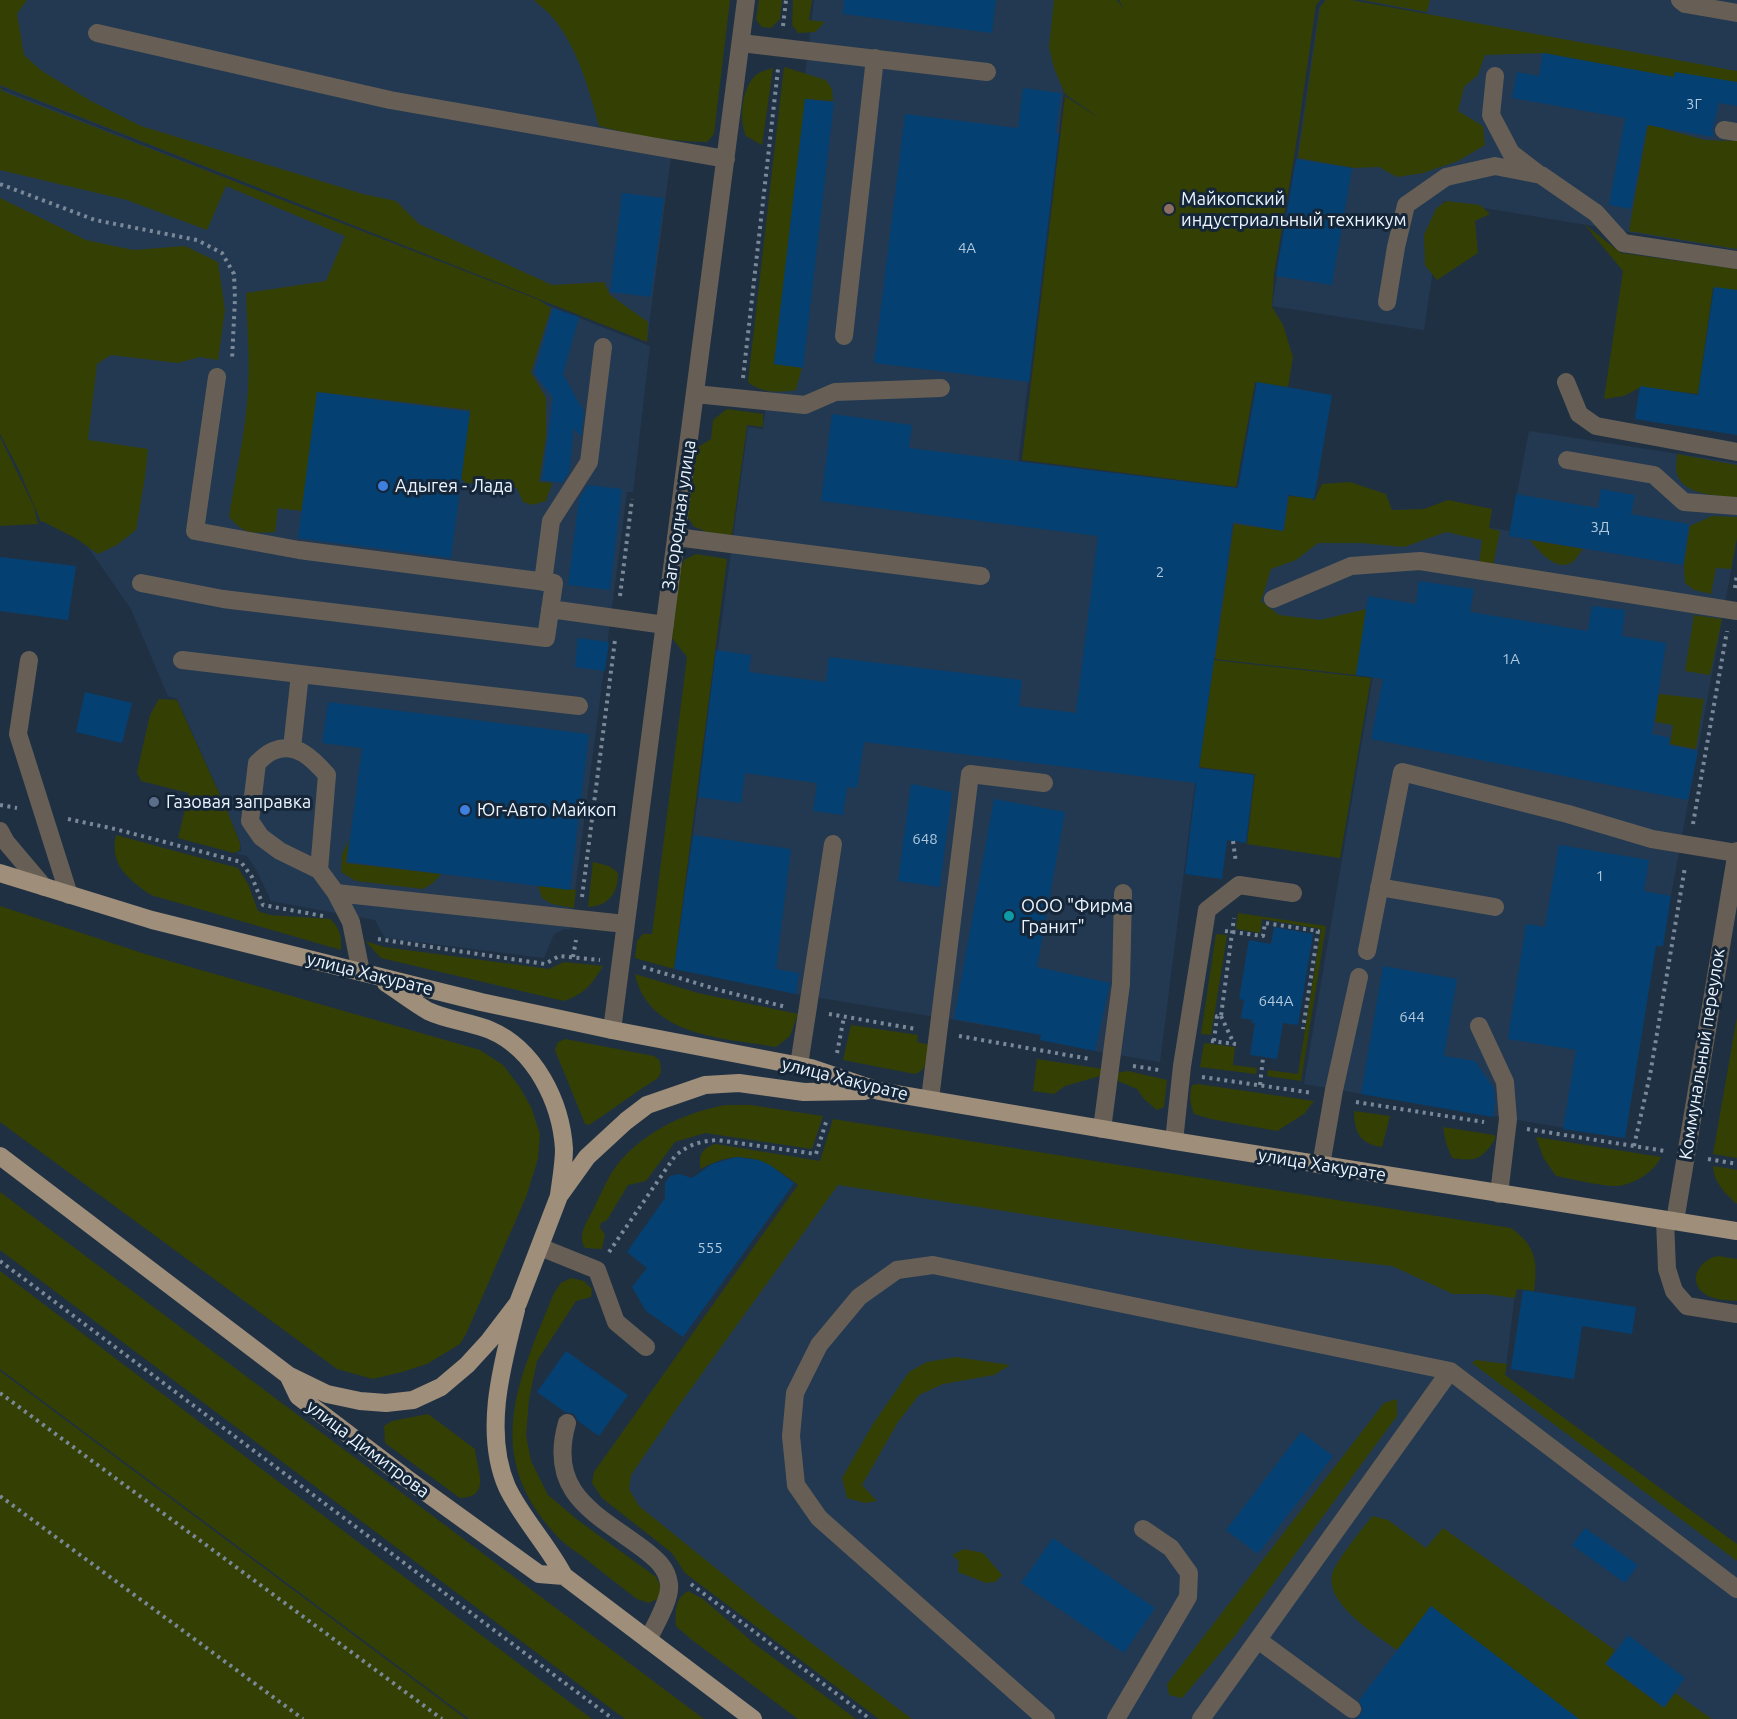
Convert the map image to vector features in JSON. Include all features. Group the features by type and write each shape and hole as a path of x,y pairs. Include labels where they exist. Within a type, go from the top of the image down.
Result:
{"main road":[{"name":"улица Хакурате","path":"0,873 152,920 481,1002 612,1030 800,1065 879,1090 1174,1142 1737,1231"},
{"path":"368,973 429,1011 490,1030 506,1039 523,1054 547,1085 558,1114 564,1150 559,1196 518,1303 505,1353 496,1431 498,1455 507,1486 564,1576"},
{"path":"559,1196 587,1157 626,1121 647,1105 686,1091 705,1085 740,1083 804,1092 879,1090"},
{"name":"улица Димитрова","path":"0,1156 288,1375 298,1396 416,1485 538,1574 564,1576 753,1719"},
{"path":"288,1375 327,1394 349,1399 386,1403 413,1400 441,1387 467,1365 518,1303"}],"street":[{"name":"Загородная улица","path":"612,1030 746,0"},
{"path":"1680,0 1685,4 1737,13"},
{"path":"97,33 390,100 726,159"},
{"path":"741,43 987,72"},
{"path":"844,336 874,58"},
{"path":"1495,76 1491,115 1511,153 1596,213 1623,243 1737,260"},
{"path":"1387,302 1406,205 1446,177 1495,166 1541,175"},
{"path":"543,582 551,521 589,462 603,347"},
{"path":"141,583 224,599 546,638 554,583 298,550 195,531 217,377"},
{"path":"1566,382 1579,414 1596,426 1737,452"},
{"path":"695,394 805,405 835,392 941,388"},
{"path":"1568,460 1654,475 1683,502 1737,506"},
{"path":"676,537 981,576"},
{"path":"1274,598 1351,566 1420,561 1737,611"},
{"path":"550,609 665,625"},
{"path":"29,660 18,734 69,895"},
{"path":"182,660 579,706"},
{"path":"292,748 300,674"},
{"path":"319,870 327,775 313,758 292,748 273,751 257,763 250,821 261,837 280,851 319,870 336,893 351,922 368,973"},
{"path":"1367,951 1402,772 1568,814 1652,839 1737,852"},
{"path":"930,1099 970,774 1044,783"},
{"path":"0,831 6,842 44,887"},
{"path":"800,1065 832,844"},
{"name":"Коммунальный переулок","path":"1737,852 1670,1220 1667,1269 1674,1291 1687,1306 1737,1314"},
{"path":"1174,1142 1182,1066 1207,910 1239,885 1293,893"},
{"path":"1379,887 1495,907"},
{"path":"336,893 625,924"},
{"path":"1102,1129 1121,984 1123,893"},
{"path":"1321,1165 1334,1090 1359,977"},
{"path":"1479,1026 1505,1082 1508,1119 1499,1194"},
{"path":"540,1247 597,1270 616,1322 646,1347"},
{"path":"1046,1719 819,1518 796,1485 791,1436 795,1393 819,1345 859,1297 897,1270 933,1264 1450,1371 1737,1589"},
{"path":"1201,1719 1450,1371"},
{"path":"567,1423 563,1437 562,1456 565,1476 571,1490 582,1503 655,1558 666,1572 670,1586 648,1640"},
{"path":"1116,1719 1188,1597 1189,1573 1170,1548 1143,1529"},
{"path":"1258,1640 1346,1711"}],"path":[{"path":"740,399 786,0"},
{"path":"0,184 95,220 197,240 222,253 234,274 235,299 232,361 228,371 217,377"},
{"path":"582,894 632,499"},
{"path":"0,805 115,829 241,862 252,877 264,905 371,926 379,940 545,964 560,956 603,961"},
{"path":"1234,1044 1221,1016 1239,885"},
{"path":"1204,928 1263,936 1265,922 1318,931 1303,1029"},
{"path":"1214,1041 1217,1016 1221,1016"},
{"path":"836,1060 844,1017"},
{"path":"1260,1085 1263,1058"},
{"path":"597,1270 675,1156 683,1149 703,1141 717,1140 816,1154 827,1119"},
{"path":"0,1260 613,1719"},
{"path":"0,1393 442,1719"},
{"path":"0,1496 303,1719"},
{"path":"689,1583 870,1719"}],"shaded area":[{"path":"0,0 691,0 647,341 0,86"},
{"path":"814,0 1075,0 1018,463 1237,489 1195,783 1160,1062 1095,1051 1040,1034 796,994 675,968 748,427 763,429"},
{"path":"1325,0 1352,0 1427,15 1427,13 1360,0 1737,0 1737,250 1443,201 1424,330 1272,306 1319,8"},
{"path":"2,89 650,346 633,492 627,492 570,929 554,934 544,958 385,938 375,920 271,901 247,856 235,853 241,851 240,842 214,781 177,699 168,696 131,609 0,420 0,93"},
{"path":"1529,431 1737,463 1737,538 1671,895 1656,944 1625,1138 1304,1084 1373,676 1214,658 1238,488 1510,531"},
{"path":"827,1164 1518,1268 1505,1375 1737,1545 1737,1719 904,1719 598,1489"}],"green space":[{"path":"0,0 27,0 17,14 24,55 42,71 91,101 141,126 363,194 396,201 419,224 552,285 604,282 610,295 648,322 647,342 0,85"},
{"path":"534,0 730,0 714,134 707,142 640,135 599,126 587,84 570,43 552,16"},
{"path":"759,0 782,0 780,19 771,28 762,27 756,20"},
{"path":"793,0 812,0 809,20 825,22 815,32 798,33 792,25"},
{"name":"Майкопский индустриальный техникум","path":"1054,0 1117,0 1124,10 1119,0 1320,0 1316,5 1294,158 1274,274 1272,307 1283,325 1293,357 1288,387 1255,382 1236,487 1022,460 1065,96 1102,120 1065,94 1054,68 1049,47"},
{"path":"1326,0 1351,0 1737,71 1737,83 1675,72 1664,129 1705,140 1737,141 1737,249 1629,231 1657,74 1544,53 1485,55 1478,75 1464,87 1458,111 1483,126 1485,145 1458,161 1423,173 1397,177 1379,167 1354,168 1298,158 1320,7"},
{"path":"1362,0 1430,0 1427,12"},
{"path":"784,67 826,80 832,89 833,101 805,99 774,364 802,367 796,390 777,392 764,390 748,382"},
{"path":"773,68 762,145 746,136 742,121 744,97 755,76"},
{"path":"0,86 2,91 539,300 551,308 531,372 546,398 546,437 539,482 552,483 546,501 532,505 523,502 517,488 466,483 461,479 470,410 318,392 302,511 278,508 275,532 249,532 240,527 229,517 247,406 249,366 246,293 326,281 345,236 226,186 207,230 127,200 0,170"},
{"path":"0,198 86,240 133,250 185,246 218,262 225,310 218,360 200,357 178,363 111,355 97,364 88,440 148,449 136,530 117,545 98,554 77,539 41,522 19,470 0,434"},
{"path":"1446,201 1480,205 1490,214 1475,221 1478,253 1437,280 1425,265 1424,235 1436,209"},
{"path":"1584,224 1621,253 1737,269 1737,291 1713,288 1698,394 1641,387 1624,396 1604,399 1623,271"},
{"path":"727,409 763,414 763,427 747,425 732,535 709,533 693,526 687,515 694,456 698,447 711,439 713,420"},
{"path":"0,437 34,507 38,524 0,526"},
{"path":"1677,454 1737,465 1737,498 1702,493 1687,487 1677,474"},
{"path":"1350,482 1386,494 1392,510 1424,509 1448,500 1492,509 1489,528 1500,531 1493,566 1479,565 1482,540 1446,532 1404,547 1361,543 1318,543 1296,560 1271,569 1261,601 1279,615 1320,620 1367,609 1356,675 1215,659 1234,524 1284,531 1289,496 1311,498 1314,501 1322,484"},
{"path":"1712,516 1737,517 1737,538 1731,569 1716,568 1711,594 1694,590 1685,583 1684,565 1690,526"},
{"path":"1530,540 1583,549 1574,561 1561,565 1549,560"},
{"path":"696,554 727,559 674,969 635,958 637,941 643,934 652,934 687,657 672,638 680,572 684,560"},
{"path":"1694,615 1722,619 1710,675 1685,671"},
{"path":"1214,660 1371,678 1340,858 1247,844 1255,774 1199,767"},
{"path":"1659,694 1704,699 1696,749 1670,744 1673,725 1655,722"},
{"path":"159,699 177,700 228,813 240,843 240,850 234,853 178,838 189,793 141,781 137,772 150,715"},
{"path":"116,835 238,868 248,884 258,911 270,915 330,919 340,933 341,950 151,895 135,884 118,863 115,855"},
{"path":"349,840 346,863 441,874 423,889 356,881 341,872 342,855"},
{"path":"593,862 609,866 618,873 618,880 610,898 601,904 588,907"},
{"path":"538,885 576,890 574,908 552,904 542,898"},
{"path":"0,906 145,954 480,1050 503,1065 531,1107 540,1134 538,1159 526,1197 460,1344 427,1364 373,1379 337,1369 0,1122"},
{"path":"1238,913 1326,926 1301,1081 1267,1076 1268,1070 1298,1074 1321,929 1262,919 1260,933 1236,929"},
{"path":"1216,934 1227,935 1211,1035 1201,1034"},
{"path":"365,941 384,947 549,969 564,962 603,966 587,988 564,1001 381,958"},
{"path":"635,974 698,993 798,1014 790,1036 776,1047 712,1037 691,1031 655,1011 643,995"},
{"path":"1737,1017 1737,1158 1713,1154"},
{"path":"851,1025 918,1035 917,1042 930,1045 925,1066 915,1074 843,1060"},
{"path":"565,1039 654,1056 660,1061 661,1072 658,1078 589,1125 585,1124 555,1050 558,1042"},
{"path":"1204,1043 1235,1047 1233,1065 1257,1068 1256,1074 1200,1067"},
{"path":"1037,1059 1103,1069 1100,1076 1065,1086 1054,1094 1033,1091"},
{"path":"1128,1071 1167,1080 1164,1107 1157,1110 1144,1099 1137,1089 1118,1081 1116,1073"},
{"path":"1192,1085 1314,1101 1304,1114 1277,1131 1194,1114 1190,1093"},
{"path":"725,1105 750,1105 823,1116 812,1149 705,1133 675,1142 646,1181 628,1185 607,1220 601,1223 600,1228 605,1234 602,1249 585,1248 582,1233 609,1177 622,1159 647,1137 677,1120"},
{"path":"1354,1111 1390,1116 1382,1147 1363,1140 1355,1125"},
{"path":"833,1119 1511,1228 1526,1241 1533,1255 1536,1271 1534,1291 1517,1289 1515,1298 1485,1294 1453,1294 1392,1266 1253,1250 838,1185 677,1408 631,1475 629,1489 639,1506 770,1612 912,1719 879,1719 685,1573 672,1553 602,1498 592,1483 594,1472 798,1185 764,1163 740,1157 715,1162 701,1169 702,1153 716,1144 820,1161"},
{"path":"1443,1127 1494,1135 1496,1138 1483,1155 1467,1160 1452,1158"},
{"path":"1536,1137 1661,1157 1649,1172 1632,1182 1619,1186 1597,1184 1556,1176 1543,1157"},
{"path":"1713,1166 1737,1170 1737,1204 1718,1183"},
{"path":"0,1192 704,1719 625,1719 0,1250"},
{"path":"1718,1256 1737,1259 1737,1301 1708,1296 1699,1289 1696,1283 1701,1266 1711,1258"},
{"path":"0,1271 592,1719 469,1719 0,1369"},
{"path":"571,1278 584,1281 592,1289 591,1297 576,1301 537,1361 529,1399 526,1435 531,1461 548,1495 579,1521 656,1577 661,1587 659,1598 649,1603 637,1599 560,1539 534,1506 519,1476 513,1447 514,1417 519,1387 554,1293 561,1283"},
{"path":"956,1357 1010,1365 994,1375 943,1384 919,1395 898,1422 862,1485 877,1501 865,1503 847,1498 842,1478 873,1424 909,1372 927,1362"},
{"path":"1476,1360 1507,1364 1505,1375 1737,1544 1737,1561 1472,1363"},
{"path":"0,1371 466,1719 0,1719"},
{"path":"1397,1399 1397,1416 1234,1637 1182,1698 1169,1695 1167,1684 1384,1403"},
{"path":"428,1414 475,1449 480,1481 476,1493 470,1497 460,1498 385,1443 384,1426 392,1421"},
{"path":"1372,1516 1388,1520 1426,1548 1443,1528 1615,1650 1605,1664 1664,1708 1675,1693 1712,1719 1579,1719 1431,1606 1397,1650 1354,1618 1344,1608 1332,1586 1332,1575 1338,1562"},
{"path":"964,1549 983,1553 1002,1575 995,1582 986,1583 958,1572 959,1561 952,1555"},
{"path":"688,1591 703,1599 756,1645 856,1719 798,1719 692,1640 676,1626 678,1601"}],"building":[{"path":"844,0 996,0 992,33 843,14"},
{"path":"1543,53 1674,77 1675,72 1737,82 1737,106 1719,103 1713,137 1647,125 1631,209 1609,205 1625,118 1512,98 1517,72 1539,76"},
{"path":"1023,88 1061,93 1056,133 1059,133 1029,382 874,363 905,114 1018,128"},
{"path":"805,99 834,102 803,368 774,364"},
{"path":"1296,159 1352,168 1332,285 1276,276"},
{"path":"622,193 664,198 651,297 610,292"},
{"path":"1714,287 1737,290 1737,435 1635,419 1640,386 1698,395"},
{"path":"553,308 579,317 563,374 584,412 581,437 574,428 569,473 562,483 542,480 553,398 534,373"},
{"path":"1257,382 1332,395 1314,499 1288,495 1283,531 1233,522 1199,768 1254,775 1246,843 1227,840 1222,879 1185,874 1196,783 864,742 857,788 847,787 843,815 813,811 817,783 745,773 741,803 698,797 716,650 751,655 749,672 826,682 829,657 1022,680 1019,706 1076,713 1098,536 821,501 832,414 912,425 909,448 1238,488"},
{"path":"317,392 470,412 451,558 298,538"},
{"path":"588,485 622,489 610,590 568,585 579,499"},
{"path":"1601,489 1635,495 1631,514 1689,524 1683,565 1509,536 1516,494 1598,508"},
{"path":"0,557 76,566 68,620 0,611"},
{"path":"1419,581 1474,589 1470,612 1588,631 1592,606 1625,610 1622,636 1666,643 1652,734 1670,738 1669,745 1698,751 1688,800 1371,739 1383,679 1356,675 1368,596 1416,604"},
{"path":"578,638 609,642 605,671 575,667"},
{"path":"85,692 132,703 122,743 76,732"},
{"path":"328,702 589,734 570,890 347,862 362,748 322,743"},
{"path":"911,784 952,792 940,887 898,881"},
{"name":"ООО \"Фирма Гранит\"","path":"994,799 1065,812 1037,967 1110,983 1095,1051 1040,1040 1041,1035 954,1019"},
{"path":"693,835 791,849 776,969 799,973 796,994 674,969"},
{"path":"1559,845 1649,860 1644,891 1671,896 1663,946 1656,946 1625,1138 1563,1129 1576,1050 1508,1039 1526,924 1545,927"},
{"path":"1274,927 1313,934 1298,1025 1283,1023 1277,1059 1250,1055 1255,1023 1252,1023 1252,1020 1241,1018 1244,1000 1239,999 1249,940 1271,944"},
{"path":"1383,966 1457,979 1444,1056 1475,1061 1494,1088 1493,1117 1361,1094"},
{"path":"736,1157 759,1160 770,1165 794,1183 683,1337 646,1311 632,1287 647,1268 627,1252 665,1198 665,1183 670,1176 679,1174 692,1178 712,1164"},
{"path":"1523,1290 1636,1307 1632,1334 1582,1326 1574,1379 1511,1369"},
{"path":"566,1351 628,1395 599,1436 578,1421 574,1414 565,1412 537,1392"},
{"path":"1301,1432 1333,1456 1258,1554 1226,1530"},
{"path":"1585,1528 1638,1565 1625,1583 1572,1545"},
{"path":"1053,1538 1155,1608 1124,1653 1021,1583"},
{"path":"1431,1606 1579,1719 1357,1719 1363,1710 1359,1700"},
{"path":"1628,1635 1685,1678 1664,1707 1606,1664"}],"place":[{"name":"Майкопский индустриальный техникум","path":"1169,209"},
{"name":"Адыгея - Лада","path":"383,486"},
{"name":"Газовая заправка","path":"154,802"},
{"name":"Юг-Авто Майкоп","path":"465,810"},
{"name":"ООО \"Фирма Гранит\"","path":"1009,916"}]}
